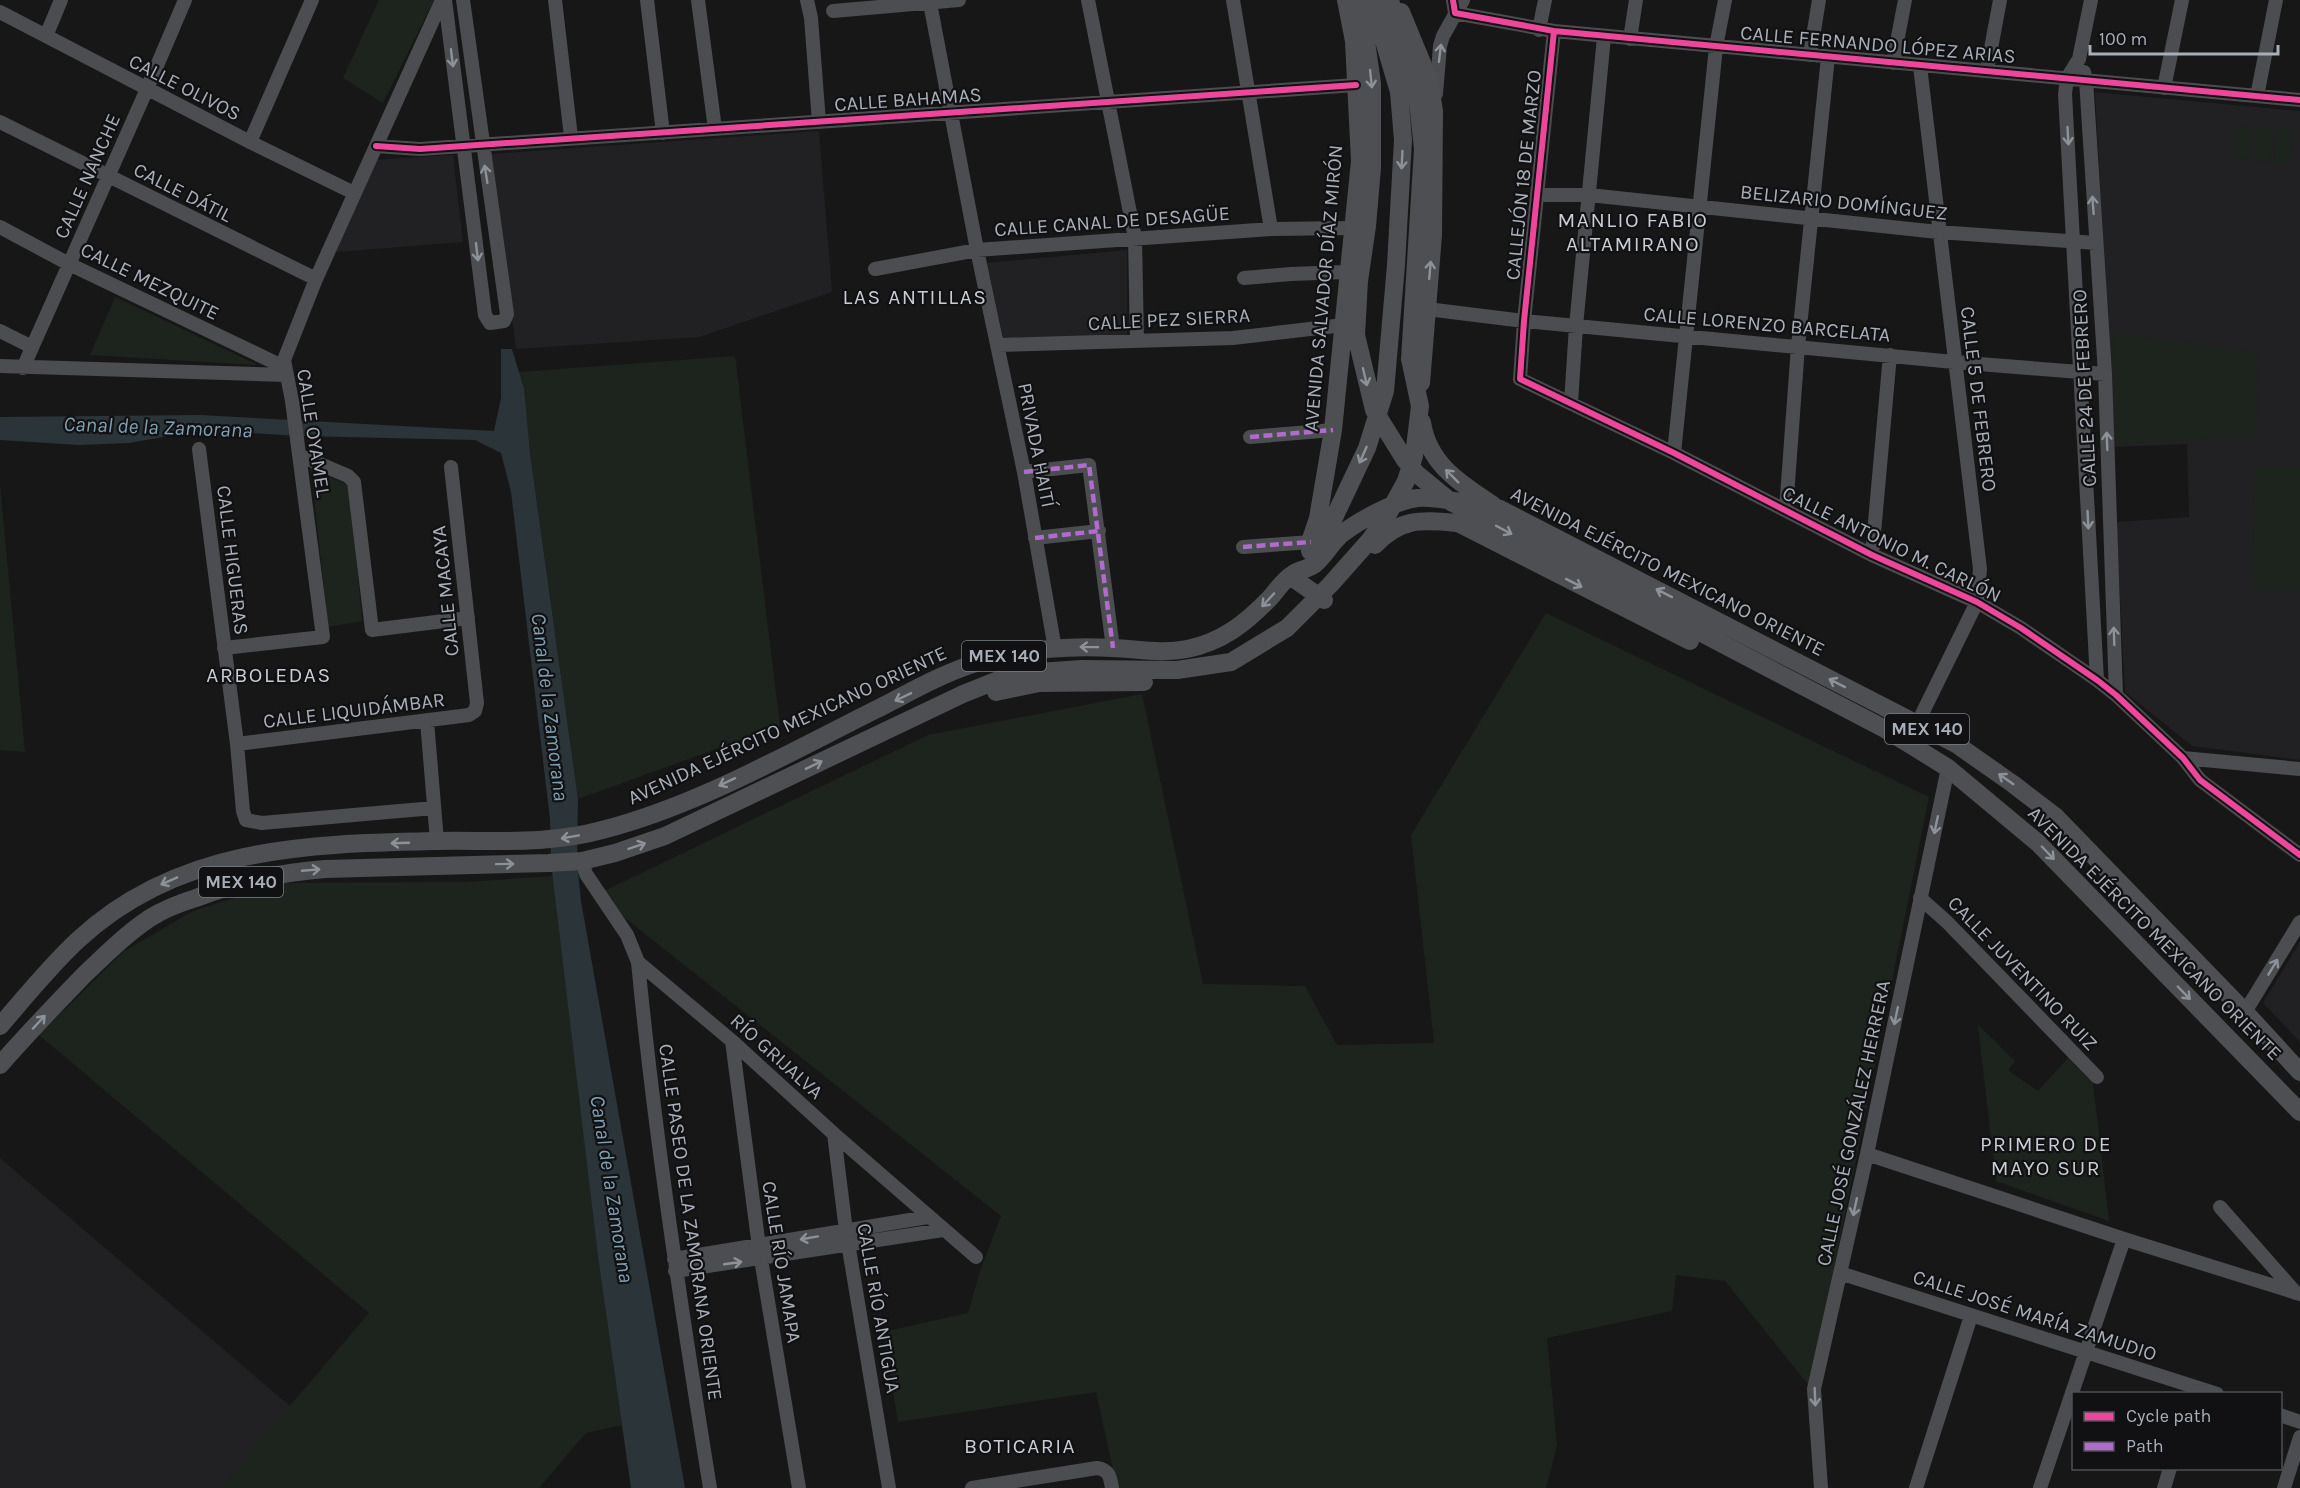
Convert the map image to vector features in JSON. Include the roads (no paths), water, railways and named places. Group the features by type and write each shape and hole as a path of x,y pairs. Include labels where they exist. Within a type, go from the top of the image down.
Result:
{"main road":[{"name":"AVENIDA SALVADOR DÍAZ MIRÓN","path":"1291,575 1311,542 1320,508 1333,430 1347,272 1360,161 1354,41 1346,0"},
{"name":"AVENIDA SALVADOR DÍAZ MIRÓN","path":"1360,0 1372,83 1372,168 1359,281 1356,335 1374,410 1405,460 1417,474 1451,502 1605,583"},
{"path":"1324,600 1291,575 1332,522 1367,448 1385,391 1389,350 1403,140 1399,92 1372,0"},
{"path":"1390,0 1418,102 1423,149 1410,359 1424,435 1435,459 1461,484 1500,509"},
{"path":"1395,0 1408,25 1429,80 1434,111 1433,235 1420,406"},
{"path":"1342,346 1389,350"},
{"name":"MEX 140","path":"0,1065 41,1019 102,958 151,917 244,880 325,869 581,861 665,836 978,687 1024,672 1083,669 1177,670 1231,662 1287,628 1370,540 1387,516 1406,481 1414,456 1420,406"},
{"name":"AVENIDA EJÉRCITO MEXICANO ORIENTE","path":"437,841 543,841 597,832 656,815 819,739 951,672 1015,653 1055,649 1113,648 1155,652 1188,649 1223,638 1248,621 1291,575 1313,566 1340,534 1395,503 1420,498 1500,509 1956,744 2056,817 2300,1072"},
{"name":"AVENIDA EJÉRCITO MEXICANO ORIENTE","path":"1324,600 1384,535 1405,523 1424,520 1458,523 1668,630 1868,727 1885,729"},
{"name":"AVENIDA EJÉRCITO MEXICANO ORIENTE","path":"1605,583 1885,729 1948,768 2038,843 2300,1112"},
{"name":"MEX 140","path":"908,720 928,720 996,692 1039,682 1158,681 1228,669 1269,646 1300,624 1324,600"},
{"name":"MEX 140","path":"0,1026 78,939 128,903 175,878 230,858 269,850 437,841"}],"street":[{"path":"46,36 61,0"},
{"name":"CALLE NANCHE","path":"23,368 185,0"},
{"path":"250,142 312,0"},
{"path":"444,0 485,315 490,323 504,321 507,314 462,0"},
{"name":"CALLE OYAMEL","path":"224,648 323,637 291,393 285,371 286,351 354,193 444,0"},
{"path":"555,0 571,137"},
{"path":"647,0 663,132"},
{"path":"698,0 715,129"},
{"path":"807,0 827,121"},
{"path":"832,11 959,0"},
{"path":"1088,0 1135,238 1137,341"},
{"path":"1233,0 1271,229"},
{"path":"1434,111 1440,46 1454,6 1463,0"},
{"path":"1539,30 1545,0"},
{"path":"1630,39 1636,0"},
{"path":"1674,453 1716,47 1725,0"},
{"path":"1810,55 1819,0"},
{"path":"1893,63 1905,0"},
{"path":"1987,70 2000,0"},
{"path":"2067,78 2079,59 2091,0"},
{"path":"2164,88 2182,0"},
{"path":"2257,96 2276,0"},
{"name":"PRIVADA HAITÍ","path":"930,3 977,250 1024,472 1055,649"},
{"name":"CALLE FERNANDO LÓPEZ ARIAS","path":"1454,6 1539,30 1554,32 2300,100"},
{"name":"CALLE OLIVOS","path":"0,12 250,142 354,193"},
{"name":"CALLEJÓN 18 DE MARZO","path":"1520,379 1554,32"},
{"path":"1571,403 1576,326 1604,37"},
{"path":"1786,510 1798,346 1828,57"},
{"name":"CALLE 24 DE FEBRERO","path":"2079,59 2086,80 2104,374 2116,695"},
{"name":"CALLE 5 DE FEBRERO","path":"1917,724 1977,602 1980,569 1920,66"},
{"name":"CALLE 24 DE FEBRERO","path":"2067,78 2065,94 2097,680"},
{"name":"CALLE BAHAMAS","path":"463,145 1356,85"},
{"name":"CALLE DÁTIL","path":"0,122 316,279"},
{"path":"376,146 420,148 463,145"},
{"name":"BELIZARIO DOMÍNGUEZ","path":"1537,195 1589,195 1938,232 2096,243"},
{"name":"CALLE MEZQUITE","path":"0,227 69,264 285,371"},
{"name":"CALLE CANAL DE DESAGÜE","path":"875,269 977,250 1271,229 1352,228"},
{"path":"1244,279 1291,274 1347,272"},
{"name":"CALLE LORENZO BARCELATA","path":"1427,309 1576,326 2104,374"},
{"name":"CALLE PEZ SIERRA","path":"997,345 1233,338 1344,325"},
{"path":"0,331 32,347"},
{"path":"1872,555 1890,355"},
{"path":"0,366 285,371"},
{"name":"CALLE ANTONIO M. CARLÓN","path":"1520,379 1674,453 1872,555 1977,602 2021,628 2116,695 2183,758 2200,780 2300,855"},
{"path":"1250,437 1333,430"},
{"name":"CALLE HIGUERAS","path":"199,449 237,744 243,811 246,820 262,823 434,808"},
{"path":"299,455 348,476 354,482 372,630 468,618"},
{"path":"1024,472 1089,465 1113,648"},
{"name":"CALLE MACAYA","path":"451,467 477,703 475,711"},
{"path":"1035,538 1099,531"},
{"path":"1243,547 1311,542"},
{"name":"CALLE LIQUIDÁMBAR","path":"237,744 427,721 469,715 475,711"},
{"path":"427,721 437,841"},
{"path":"2183,758 2300,769"},
{"name":"CALLE JOSÉ GONZÁLEZ HERRERA","path":"1821,1488 1814,1389 1867,1154 1948,768"},
{"name":"RÍO GRIJALVA","path":"581,861 586,874 623,928 638,962 732,1041 834,1134 976,1257"},
{"name":"CALLE JUVENTINO RUIZ","path":"1920,898 1947,922 2097,1077"},
{"path":"2245,1012 2300,922"},
{"name":"CALLE PASEO DE LA ZAMORANA ORIENTE","path":"638,962 647,1056 675,1265 710,1488"},
{"name":"CALLE RÍO JAMAPA","path":"732,1041 760,1253 799,1488"},
{"name":"CALLE RÍO ANTIGUA","path":"834,1134 848,1245 889,1488"},
{"path":"1867,1154 2124,1239 2298,1293"},
{"path":"2220,1207 2298,1293"},
{"path":"760,1253 846,1231 928,1217"},
{"path":"675,1265 760,1253 848,1245 943,1230"},
{"path":"2073,1392 2124,1239"},
{"name":"CALLE JOSÉ MARÍA ZAMUDIO","path":"1840,1273 2196,1390"},
{"path":"1916,1488 1971,1317"},
{"path":"2040,1488 2072,1394"},
{"path":"2282,1416 2300,1422"},
{"path":"2284,1488 2300,1437"},
{"path":"972,1488 1097,1468 1105,1469 1110,1474 1112,1488"},
{"path":"2164,1488 2169,1470"}],"water":[{"name":"Canal de la Zamorana","path":"501,349 512,349 524,389 530,453 578,799 577,862 581,901 685,1488 631,1488 598,1257 551,863 550,819 511,492 501,453 475,440 299,436 202,430 129,443 79,445 0,440 0,417 200,415 494,431 501,398"}],"district":[{"name":"MANLIO FABIO ALTAMIRANO","path":"1633,232"},
{"name":"LAS ANTILLAS","path":"915,297"},
{"name":"ARBOLEDAS","path":"269,675"},
{"name":"PRIMERO DE MAYO SUR","path":"2046,1156"},
{"name":"BOTICARIA","path":"1020,1446"}]}
